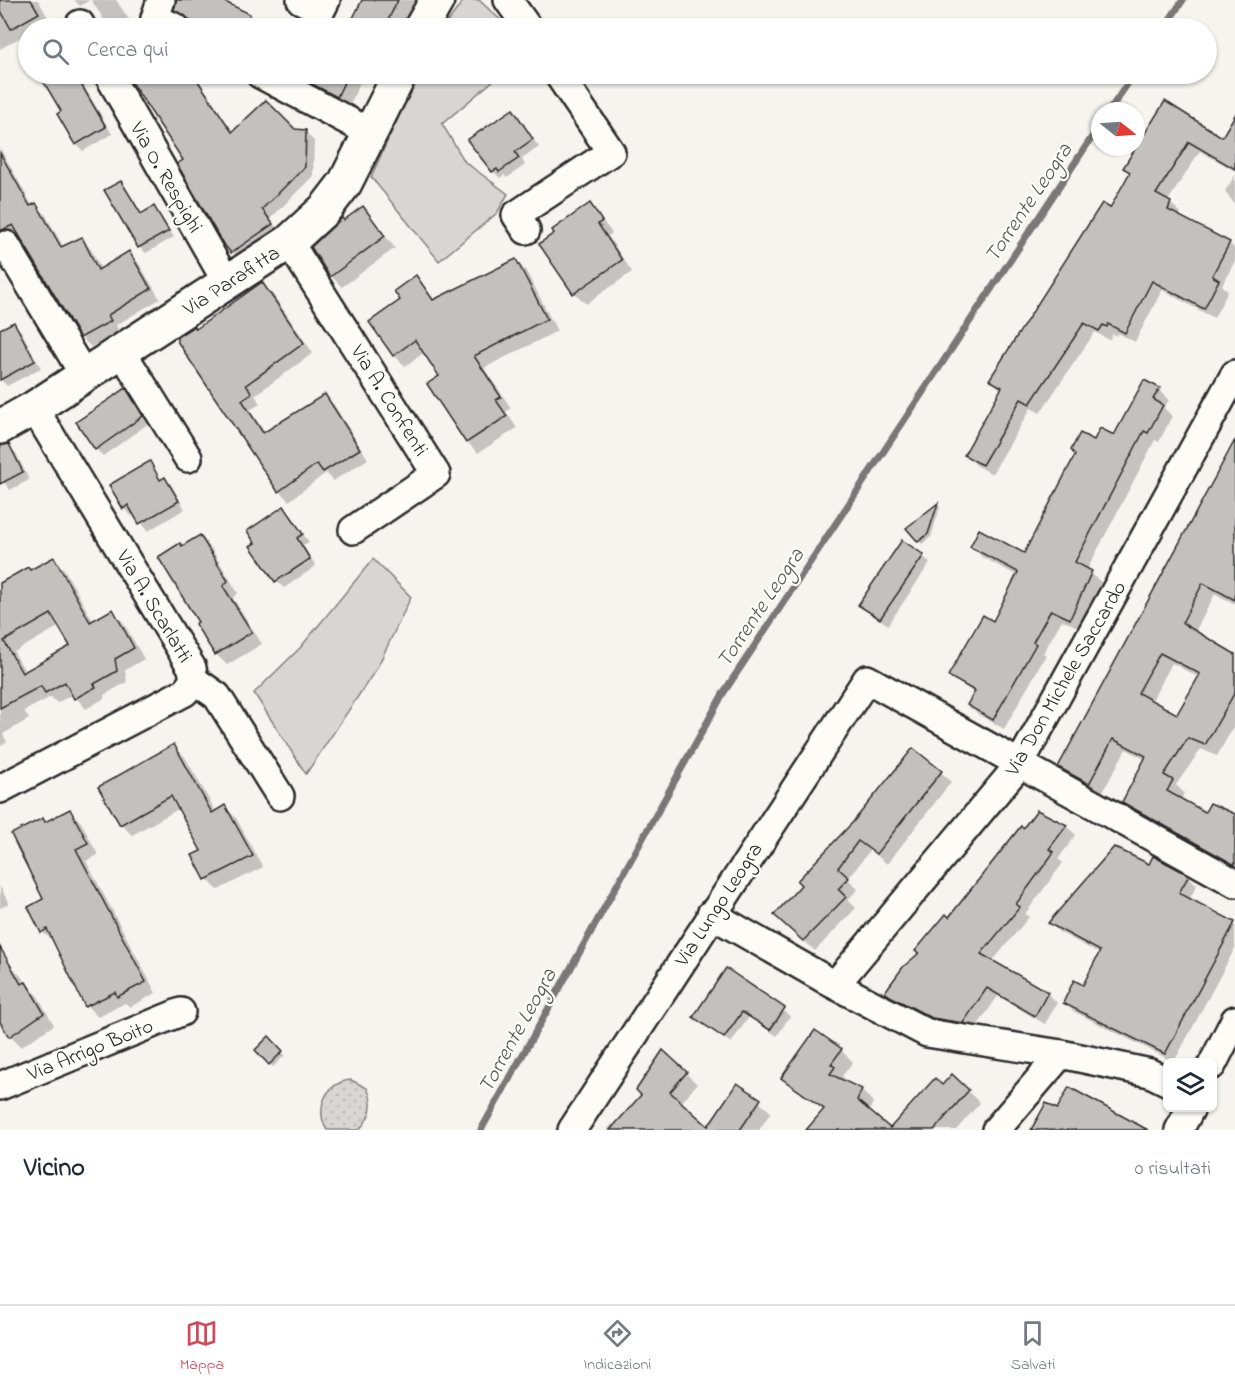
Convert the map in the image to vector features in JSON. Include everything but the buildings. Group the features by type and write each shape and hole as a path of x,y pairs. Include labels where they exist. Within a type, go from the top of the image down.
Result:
{"street":[{"path":"155,18 161,0"},
{"path":"301,0 321,10 326,0"},
{"path":"426,18 436,0"},
{"path":"508,0 521,18"},
{"name":"Via O. Respighi","path":"114,84 226,281"},
{"path":"279,84 371,133"},
{"name":"Via Parafitta","path":"0,427 122,352 226,281 289,242 325,209 345,183 395,84"},
{"path":"526,230 516,215 611,152 565,84"},
{"name":"Via A. Confenti","path":"289,242 436,474 353,530"},
{"path":"6,245 84,375"},
{"path":"122,352 188,458"},
{"name":"Via Don Michele Saccardo","path":"835,985 1019,765 1235,374"},
{"name":"Via A. Scarlatti","path":"34,408 153,599 192,668 194,680 217,696 280,796"},
{"name":"Via Lungo Leogra","path":"572,1130 711,914 867,679 1019,765"},
{"path":"0,789 185,693 194,680"},
{"path":"1019,765 1235,883"},
{"path":"711,914 835,985 927,1034 1061,1054 1150,1073 1163,1080"},
{"name":"Via Arrigo Boito","path":"0,1086 181,1012"},
{"path":"1216,1058 1235,1020"},
{"path":"996,1130 1044,1077 1061,1054"},
{"path":"1179,1130 1188,1112"}],"shaded area":[{"path":"464,0 479,0 498,18 450,18"},
{"path":"413,84 489,84 442,124 465,162 508,194 497,213 439,261 371,177"},
{"path":"373,559 411,597 377,668 306,774 254,693 300,648"},
{"path":"351,1080 367,1088 371,1099 369,1115 359,1130 327,1130 322,1114 325,1098 335,1086"}],"waterway":[{"name":"Torrente Leogra","path":"1171,18 1183,0"},
{"name":"Torrente Leogra","path":"1115,102 1127,84"},
{"name":"Torrente Leogra","path":"481,1130 724,692 1091,139"}]}
